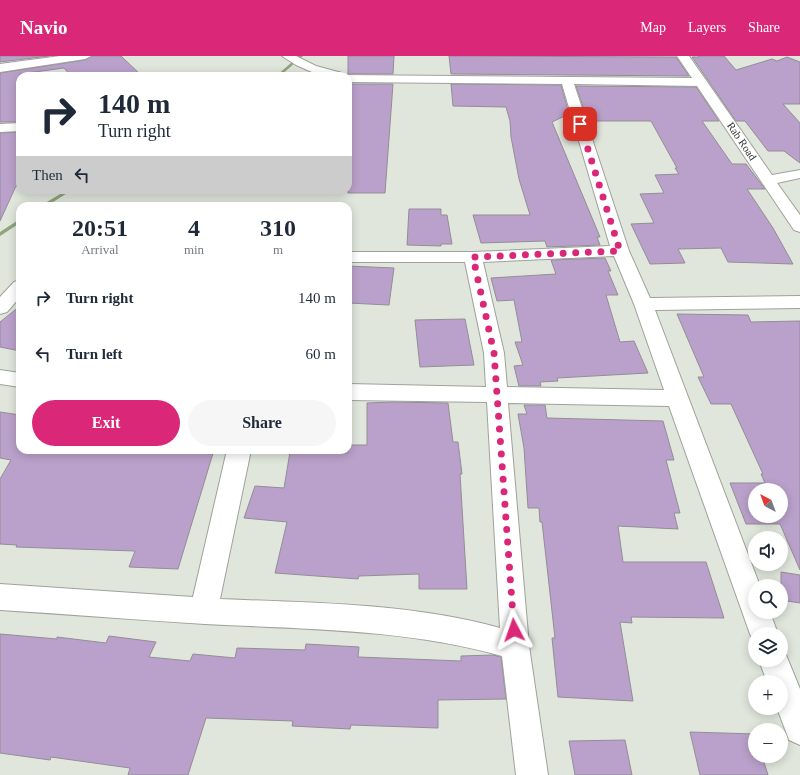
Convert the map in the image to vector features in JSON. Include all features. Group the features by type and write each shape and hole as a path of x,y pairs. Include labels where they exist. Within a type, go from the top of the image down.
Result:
{"street":[{"path":"0,68 30,60 86,56"},
{"path":"288,56 301,64 321,72"},
{"name":"Rab Road","path":"683,56 800,227"},
{"path":"27,72 30,60"},
{"path":"352,78 702,82"},
{"path":"567,81 620,251 643,304 679,398 748,590"},
{"path":"0,128 16,127"},
{"path":"768,180 800,174"},
{"path":"352,257 473,257 620,251"},
{"path":"473,257 494,353 515,646 532,775"},
{"path":"0,308 16,290"},
{"path":"643,304 800,302"},
{"path":"0,377 16,379"},
{"path":"352,392 679,398"},
{"path":"204,611 238,454"},
{"path":"0,597 204,611 321,616 411,625 472,634 515,646"},
{"path":"777,667 800,729"}],"building":[{"path":"0,56 49,56 0,62"},
{"path":"92,56 121,56 138,72 68,72 64,68 35,72 16,72 16,122 0,122 0,73 85,60"},
{"path":"348,56 394,56 393,74 352,74 352,72 348,72"},
{"path":"449,56 676,57 689,76 451,74"},
{"path":"698,56 724,56 736,70 772,59 777,61 787,57 800,62 800,104 783,104 800,123 800,163 784,151 768,151 745,121 736,121 692,57 699,57"},
{"path":"352,84 393,84 385,193 352,193"},
{"path":"451,84 561,85 569,114 552,122 600,237 597,237 600,245 547,247 545,241 481,243 473,215 530,215 519,179 511,137 510,121 506,107 453,106"},
{"path":"576,86 696,87 719,121 702,121 732,164 746,164 765,189 747,189 773,228 793,264 728,262 721,248 678,249 685,263 650,264 631,224 654,223 640,194 664,193 655,175 679,174 675,168 677,168 651,121 588,121"},
{"path":"16,132 16,186 0,221 0,133"},
{"path":"409,209 441,209 441,215 447,215 452,244 441,244 441,246 407,245"},
{"path":"605,258 611,271 608,271 618,295 606,295 620,342 634,341 648,373 557,378 558,381 540,382 541,386 519,386 514,366 523,365 515,342 522,342 514,300 497,301 491,278 556,274 551,260"},
{"path":"352,266 394,268 389,305 352,303"},
{"path":"16,309 16,350 0,347 0,322"},
{"path":"677,314 748,315 751,322 800,321 800,570 788,542 788,531 783,531 780,524 746,524 730,483 748,483 748,523 788,523 788,483 765,483 761,474 763,474 731,404 711,404 698,377 704,377"},
{"path":"465,319 474,365 420,367 415,320"},
{"path":"367,403 448,403 453,442 458,442 462,474 460,474 467,589 419,589 419,574 359,576 358,579 275,573 287,522 244,518 255,486 284,488 290,454 352,454 352,445 367,445"},
{"path":"524,405 545,405 547,418 663,421 674,460 666,460 680,513 674,513 678,529 618,526 623,562 706,562 724,618 631,617 632,623 620,622 633,701 558,697 552,638 555,638 542,522 540,522 539,508 528,508 524,448 518,414 527,414"},
{"path":"0,412 16,414 16,454 213,454 178,569 129,567 135,551 16,547 17,545 0,544 0,479 11,460 0,458"},
{"path":"781,572 800,575 800,603 788,601 788,579 781,579"},
{"path":"0,634 57,639 57,637 106,643 109,636 156,642 149,657 190,661 193,654 235,658 237,648 305,650 306,644 359,647 358,657 461,661 461,656 493,655 501,657 506,699 438,700 438,728 351,725 350,729 292,726 293,721 206,718 188,775 128,775 130,768 51,757 50,760 0,753"},
{"path":"690,732 748,734 748,763 764,763 768,775 700,775"},
{"path":"625,740 632,775 575,775 569,741"}],"waterway":[{"path":"283,72 301,56"},
{"path":"50,202 63,194"},
{"path":"0,234 16,224"}],"route":[{"path":"514,630 494,353 473,257 620,251 580,124"}]}
